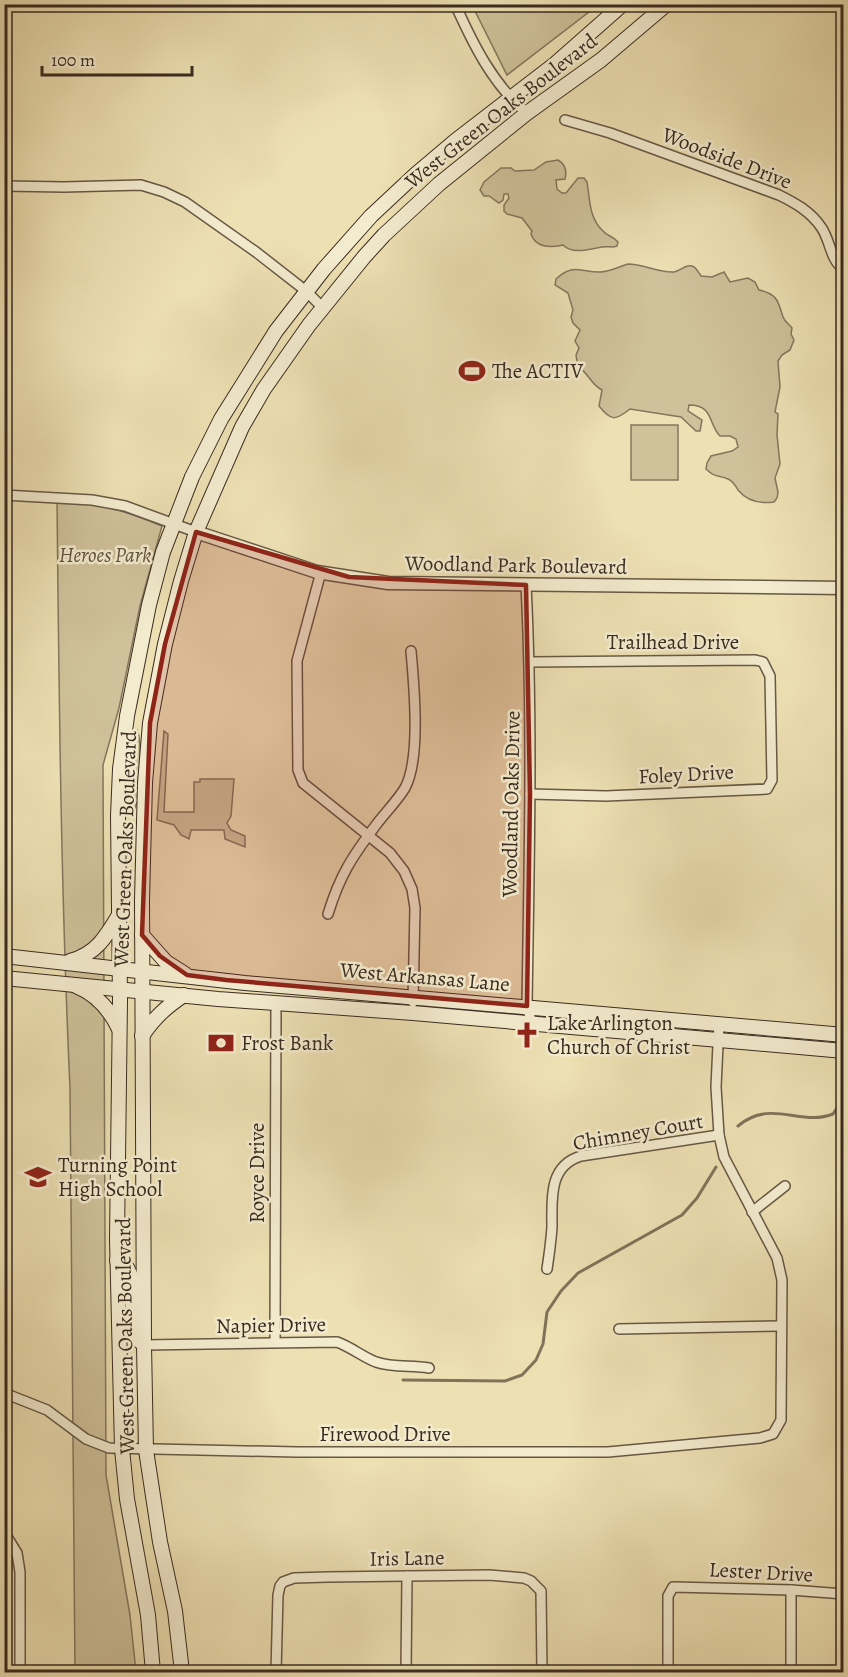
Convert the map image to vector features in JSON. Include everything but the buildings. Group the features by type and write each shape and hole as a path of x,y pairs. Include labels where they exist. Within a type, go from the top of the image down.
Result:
{"main road":[{"path":"153,1672 148,1615 127,1498 122,1449 117,1260 120,968 118,804 127,716 149,605 163,552 192,477 221,419 276,332 306,291 363,225 393,195 454,141 555,64 623,4"},
{"name":"West Green Oaks Boulevard","path":"182,1672 175,1611 160,1542 146,1450 142,836 150,723 165,644 196,532 242,427 264,389 323,308 384,235 439,184 527,113 602,60 667,4"},
{"path":"127,716 150,723"},
{"path":"69,962 95,949 103,941 119,915"},
{"path":"142,935 166,962 186,975"},
{"name":"West Arkansas Lane","path":"4,956 245,983 843,1035"},
{"name":"West Arkansas Lane","path":"4,978 843,1051"},
{"path":"69,984 90,993 99,1001 114,1018 119,1030"},
{"path":"344,1008 345,991"},
{"path":"142,1036 167,1006 184,995"},
{"path":"117,1260 128,1267 131,1276 135,1337 144,1346"}],"street":[{"path":"455,4 468,33 500,87 509,99 527,113"},
{"name":"Woodside Drive","path":"565,120 610,133 779,195 803,207 822,228 833,258 843,270"},
{"path":"4,186 141,185 164,192 185,202 256,252 306,291 323,308"},
{"path":"4,495 92,500 125,506 174,522 196,532"},
{"name":"Woodland Park Boulevard","path":"196,532 321,572 388,583 843,588"},
{"path":"321,572 297,661 298,770 303,783 390,853 404,871 412,889 415,908 413,1013"},
{"name":"Woodland Oaks Drive","path":"526,585 530,662 526,1006 532,1024"},
{"path":"328,914 342,874 405,788 412,767 414,690 411,651"},
{"name":"Trailhead Drive","path":"530,662 755,660 763,662 770,676 771,714"},
{"name":"Foley Drive","path":"530,794 606,796 767,789 772,780 771,714"},
{"name":"Royce Drive","path":"275,1342 276,1003"},
{"path":"619,1329 781,1326 782,1280 777,1258 724,1157 719,1135 716,1087 719,1024"},
{"path":"843,1028 843,1035"},
{"name":"Chimney Court","path":"547,1269 554,1181 567,1163 581,1156 719,1135"},
{"path":"752,1212 785,1186"},
{"name":"Firewood Drive","path":"4,1393 47,1410 86,1439 109,1448 297,1452 608,1452 760,1438 773,1434 778,1429 781,1420 781,1326"},
{"name":"Napier Drive","path":"144,1346 337,1342 375,1361 390,1365 429,1368"},
{"path":"7,1535 17,1554 20,1572 20,1672"},
{"name":"Iris Lane","path":"276,1672 278,1595 279,1586 284,1582 294,1578 489,1575 524,1578 542,1591 542,1672"},
{"path":"406,1672 407,1576"},
{"name":"Lester Drive","path":"668,1672 668,1596 673,1587 791,1590 843,1594"},
{"path":"791,1590 791,1672"}],"highlighted area":[{"path":"196,532 349,577 526,585 530,794 527,1006 187,975 160,956 142,935 150,723 165,644"}],"green space":[{"path":"472,5 598,5 507,75"},
{"path":"558,160 564,166 566,173 565,179 556,180 557,189 566,193 578,178 584,178 587,182 595,220 605,233 618,242 617,246 577,251 563,245 548,247 540,244 533,239 532,231 522,218 504,211 504,205 509,198 508,194 504,194 503,200 499,203 489,196 484,196 480,190 484,182 501,168 511,168 515,171 534,170 546,162"},
{"path":"628,264 668,272 692,266 701,276 712,277 724,272 730,282 748,278 755,282 759,290 776,299 784,319 792,328 791,334 794,340 790,350 778,361 780,387 775,412 778,414 777,435 780,464 775,478 778,492 774,502 764,503 750,499 742,494 731,481 706,469 711,456 732,451 738,447 736,439 730,436 720,436 703,408 689,405 688,411 702,420 700,431 696,431 681,417 630,409 621,416 613,418 599,406 602,390 578,367 576,355 579,348 575,341 580,330 571,317 573,310 568,293 555,285 556,279 567,271 604,272"},
{"path":"631,425 678,425 678,480 631,480"},
{"name":"Heroes Park","path":"57,501 111,508 162,526 140,606 119,708 103,765 106,1475 130,1615 136,1672 75,1672 70,1088 62,868"},
{"path":"137,730 140,745 139,781 135,809 132,809 130,754 133,736"},
{"path":"164,731 168,734 164,812 194,812 194,782 200,782 200,779 234,779 231,816 227,823 231,830 245,836 245,847 225,839 224,830 191,830 189,839 181,835 174,825 157,820"}],"waterway":[{"path":"738,1126 762,1114 809,1117 833,1114 841,1102 844,1081"},
{"path":"403,1380 505,1381 522,1375 536,1360 543,1344 547,1312 561,1291 578,1273 682,1215 697,1198 716,1167"}],"place":[{"name":"The ACTIV","path":"472,371"},
{"name":"Lake Arlington Church of Christ","path":"527,1035"},
{"name":"Frost Bank","path":"221,1043"},
{"name":"Turning Point High School","path":"38,1177"}]}
